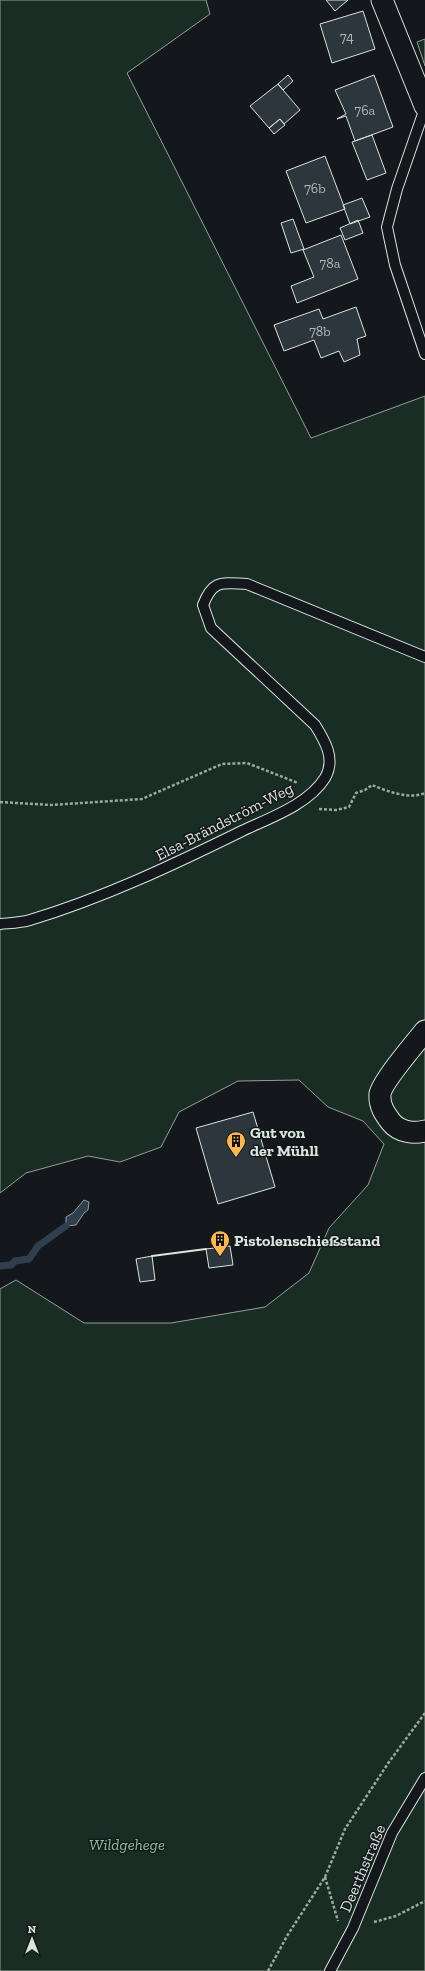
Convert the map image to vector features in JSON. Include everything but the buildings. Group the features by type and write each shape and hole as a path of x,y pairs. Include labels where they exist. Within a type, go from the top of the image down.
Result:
{"street":[{"path":"382,0 425,107"},
{"path":"425,1031 396,1068 380,1093 382,1110 394,1125 413,1134 425,1131"}],"lane":[{"path":"425,107 397,189 387,227 395,266 425,354"},
{"name":"Elsa-Brändström-Weg","path":"0,924 28,920 63,909 172,866 294,805 315,790 326,777 330,758 326,741 315,725 211,628 203,605 208,591 222,582 247,584 425,657"},
{"name":"Deerthstraße","path":"330,1971 353,1928 392,1834 425,1778"}],"path":[{"path":"0,802 51,804 142,799 222,764 247,763 315,790"},
{"path":"294,805 308,806 324,811 349,807 356,793 372,786 406,795 420,795 425,793"},
{"path":"268,1971 286,1936 325,1877 345,1829 389,1762 425,1713"},
{"path":"325,1877 345,1944"},
{"path":"353,1928 396,1916 425,1901"}],"green space":[{"name":"Wildgehege","path":"0,0 206,0 210,14 127,73 311,438 425,396 425,1971 0,1971 0,1289 16,1280 84,1323 171,1323 265,1307 309,1273 329,1228 368,1185 384,1144 363,1121 328,1107 299,1080 238,1081 179,1112 161,1147 120,1162 88,1156 26,1173 0,1193"},
{"path":"425,39 425,66 417,42"}],"water":[{"path":"84,1200 89,1202 88,1210 84,1213 76,1225 66,1226 66,1217 73,1213"}],"waterway":[{"path":"0,1266 11,1265 15,1261 29,1259 38,1246 66,1226"}],"wall":[{"path":"152,1256 206,1249"}],"place":[{"name":"Gut von der Mühll","path":"236,1158"},
{"name":"Pistolenschießstand","path":"220,1257"}]}
